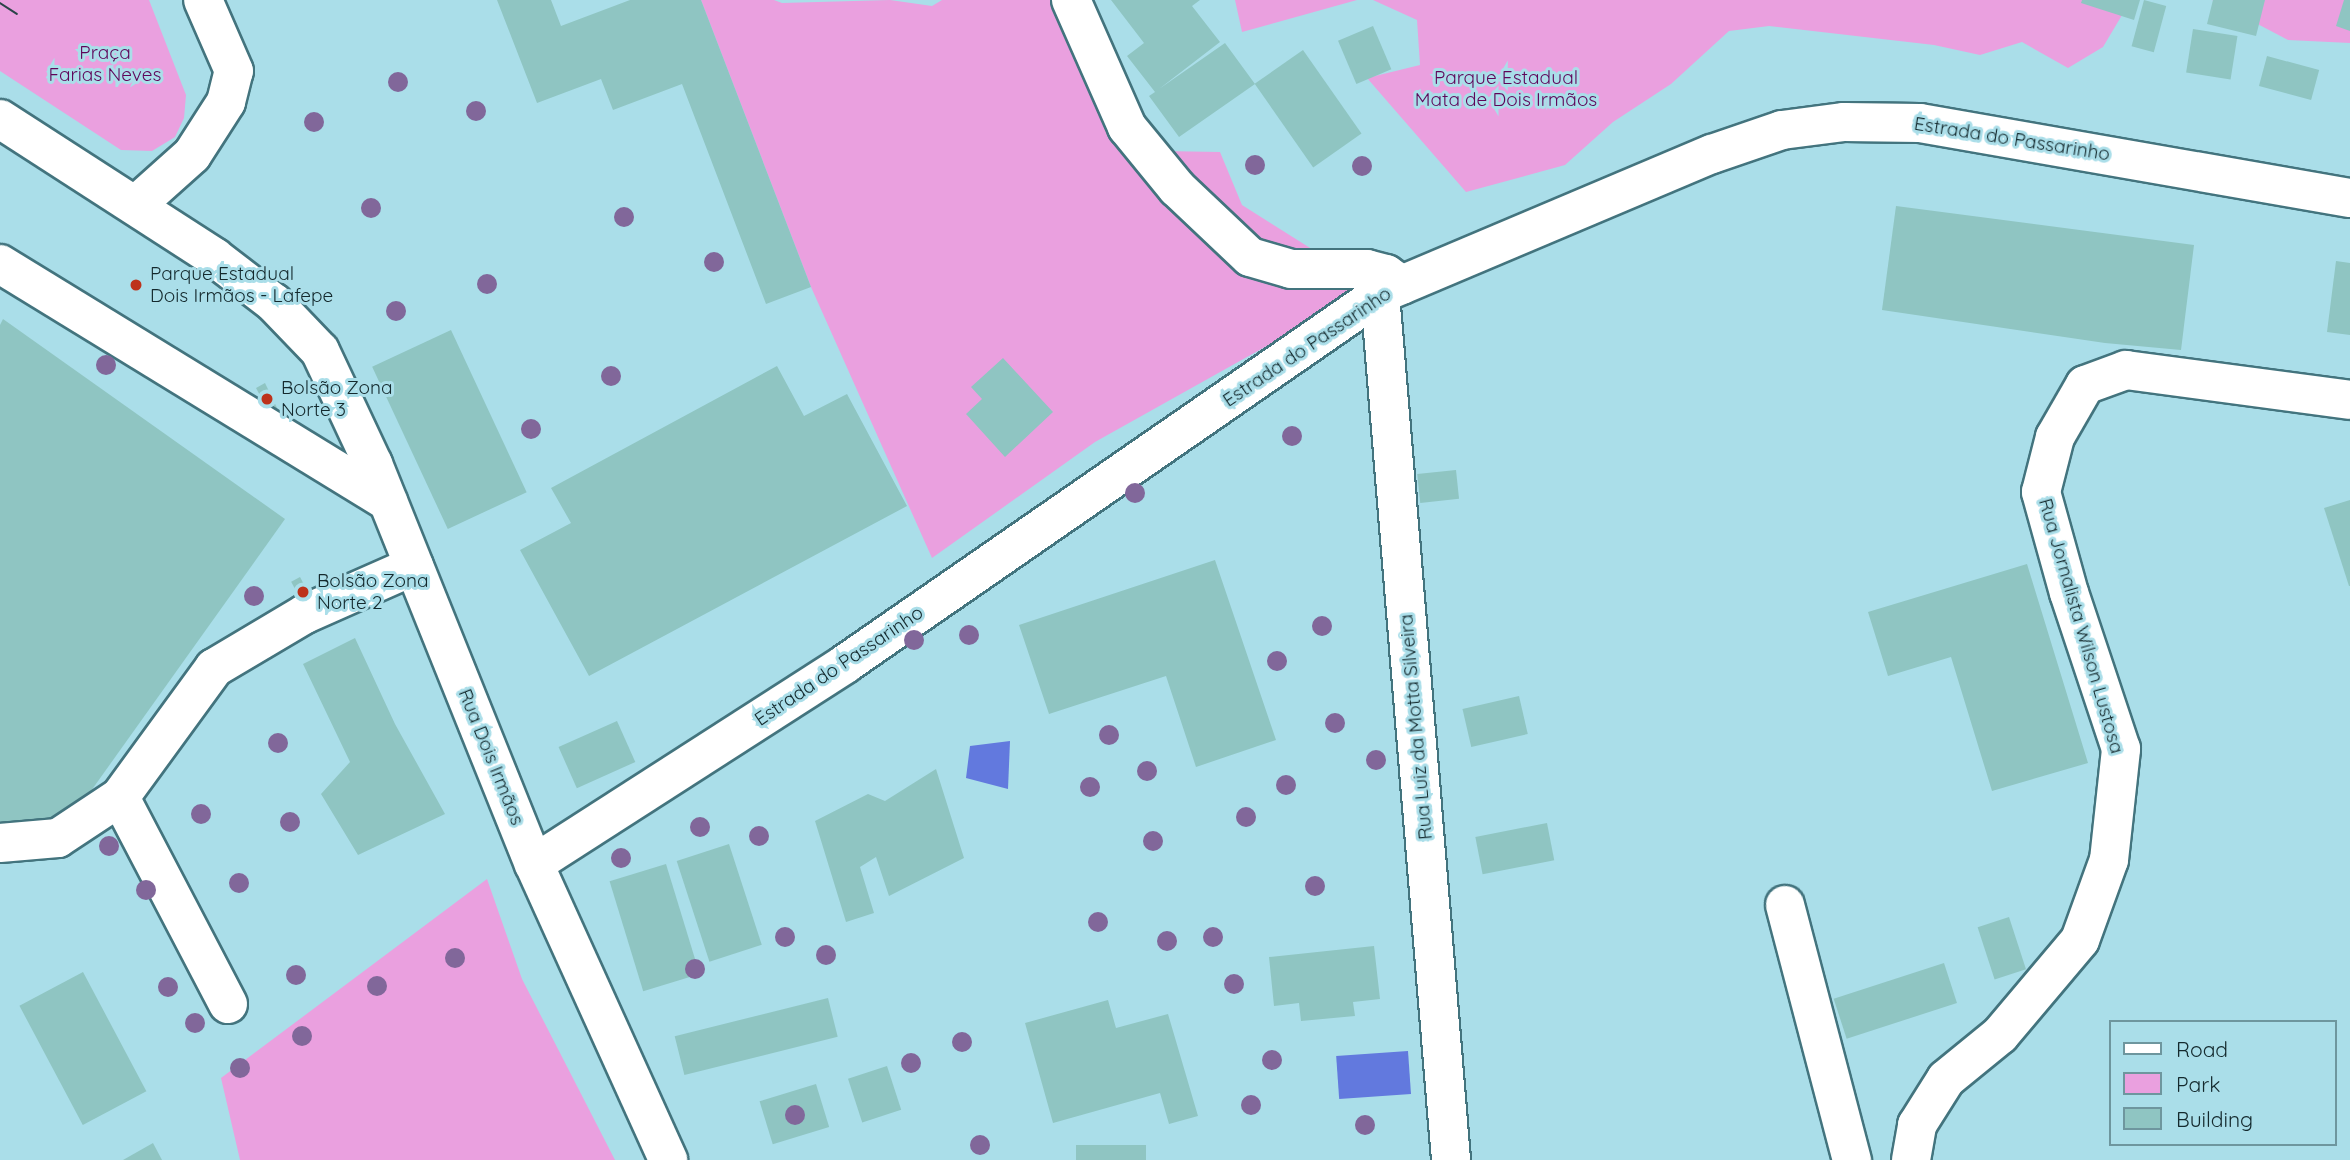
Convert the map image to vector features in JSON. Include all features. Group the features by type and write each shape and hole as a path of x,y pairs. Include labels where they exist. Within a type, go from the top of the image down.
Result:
{"street":[{"path":"136,205 192,155 226,102 234,71 203,0"},
{"path":"1071,0 1127,127 1177,188 1250,257 1291,269 1367,269 1386,274 1391,290"},
{"name":"Rua Dois Irmãos","path":"0,119 136,205 247,282 274,303 320,351 388,502 534,864 668,1160"},
{"name":"Estrada do Passarinho","path":"534,864 845,664 1391,290 1712,154 1782,130 1844,122 1920,123 2350,198"},
{"path":"0,264 388,502"},
{"name":"Rua Luiz da Motta Silveira","path":"1391,290 1451,1160"},
{"name":"Rua Jornalista Wilson Lustosa","path":"1911,1160 1917,1125 1946,1079 2000,1035 2080,940 2109,860 2121,749 2069,593 2041,492 2055,437 2085,385 2126,370 2350,400"},
{"path":"0,843 58,838 120,797 214,668 304,614 414,566"},
{"path":"120,797 228,1004"},
{"path":"1785,905 1852,1160"}],"green space":[{"name":"Praça Farias Neves","path":"0,0 149,0 186,95 184,118 175,137 152,151 121,150 0,71"},
{"path":"701,0 774,0 782,3 890,0 932,6 942,0 1082,0 1161,151 1220,152 1242,205 1372,287 1095,442 932,558 811,287"},
{"path":"1235,0 1357,0 1242,32"},
{"name":"Parque Estadual Mata de Dois Irmãos","path":"1373,0 2131,0 2103,47 2068,68 2022,42 1980,55 1934,45 1769,26 1729,31 1671,84 1613,122 1565,165 1466,192 1367,78 1420,65 1417,20"},
{"path":"2212,0 2350,0 2350,43 2288,40"},
{"path":"487,879 522,979 615,1160 240,1160 221,1078"}],"water":[{"path":"1010,741 1008,789 966,778 970,746"},
{"path":"1408,1051 1411,1094 1339,1099 1336,1056"}],"building":[{"path":"497,0 551,0 561,26 630,0 701,0 811,287 766,304 682,84 613,110 601,79 537,103"},
{"path":"1111,0 1200,0 1192,6 1220,42 1159,89 1225,43 1255,84 1179,137 1149,96 1155,92 1127,56 1144,43"},
{"path":"2082,0 2140,0 2134,20 2081,3"},
{"path":"2144,0 2166,6 2154,52 2132,46"},
{"path":"2213,0 2265,0 2256,36 2207,24"},
{"path":"2344,0 2350,0 2350,31 2336,26"},
{"path":"1373,26 1391,69 1356,84 1338,41"},
{"path":"2193,29 2237,36 2231,79 2186,72"},
{"path":"1303,50 1362,134 1313,167 1255,84"},
{"path":"2267,56 2319,70 2311,100 2259,86"},
{"path":"1896,206 2194,245 2181,350 2105,343 1882,310"},
{"path":"2336,261 2350,263 2350,335 2327,332"},
{"path":"3,319 285,519 46,854 0,823 0,325"},
{"path":"451,330 527,492 448,529 372,367"},
{"path":"1003,358 1053,412 1005,457 966,414 982,399 971,387"},
{"path":"777,366 804,416 847,394 907,506 589,676 520,550 571,523 551,488"},
{"name":"Bolsão Zona Norte 3","path":"265,383 278,410 270,414 256,388"},
{"path":"1456,470 1459,499 1420,503 1417,474"},
{"path":"2350,500 2350,586 2349,586 2324,508"},
{"path":"1215,560 1276,740 1196,767 1166,676 1049,714 1019,625"},
{"path":"2027,564 2088,763 1992,791 1951,657 1888,676 1868,612"},
{"name":"Bolsão Zona Norte 2","path":"300,577 314,603 305,608 291,582"},
{"path":"355,638 395,724 445,814 358,855 321,794 350,762 303,664"},
{"path":"1519,696 1528,734 1471,747 1462,709"},
{"path":"617,721 635,762 577,788 559,747"},
{"path":"936,769 964,858 889,896 876,857 860,867 874,913 846,922 815,821 868,794 885,801"},
{"path":"1547,823 1554,860 1483,874 1475,837"},
{"path":"729,844 762,945 709,962 677,861"},
{"path":"666,864 700,974 643,991 610,881"},
{"path":"2009,917 2026,969 1995,980 1978,927"},
{"path":"1374,946 1380,999 1353,1002 1355,1016 1301,1021 1299,1003 1274,1006 1269,957"},
{"path":"1944,963 1957,1003 1847,1039 1834,999"},
{"path":"83,972 146,1091 83,1125 19,1006"},
{"path":"828,998 838,1037 684,1075 675,1036"},
{"path":"1108,1000 1116,1028 1168,1014 1198,1116 1169,1124 1160,1093 1053,1123 1025,1023"},
{"path":"887,1066 901,1110 862,1122 848,1079"},
{"path":"816,1084 829,1127 773,1144 760,1101"},
{"path":"153,1143 162,1160 123,1160"},
{"path":"1076,1145 1146,1145 1146,1160 1076,1160"}],"tram line":[{"path":"0,3 17,14"}],"place":[{"name":"Parque Estadual Dois Irmãos - Lafepe","path":"136,285"},
{"name":"Bolsão Zona Norte 3","path":"267,399"},
{"name":"Bolsão Zona Norte 2","path":"303,592"}]}
